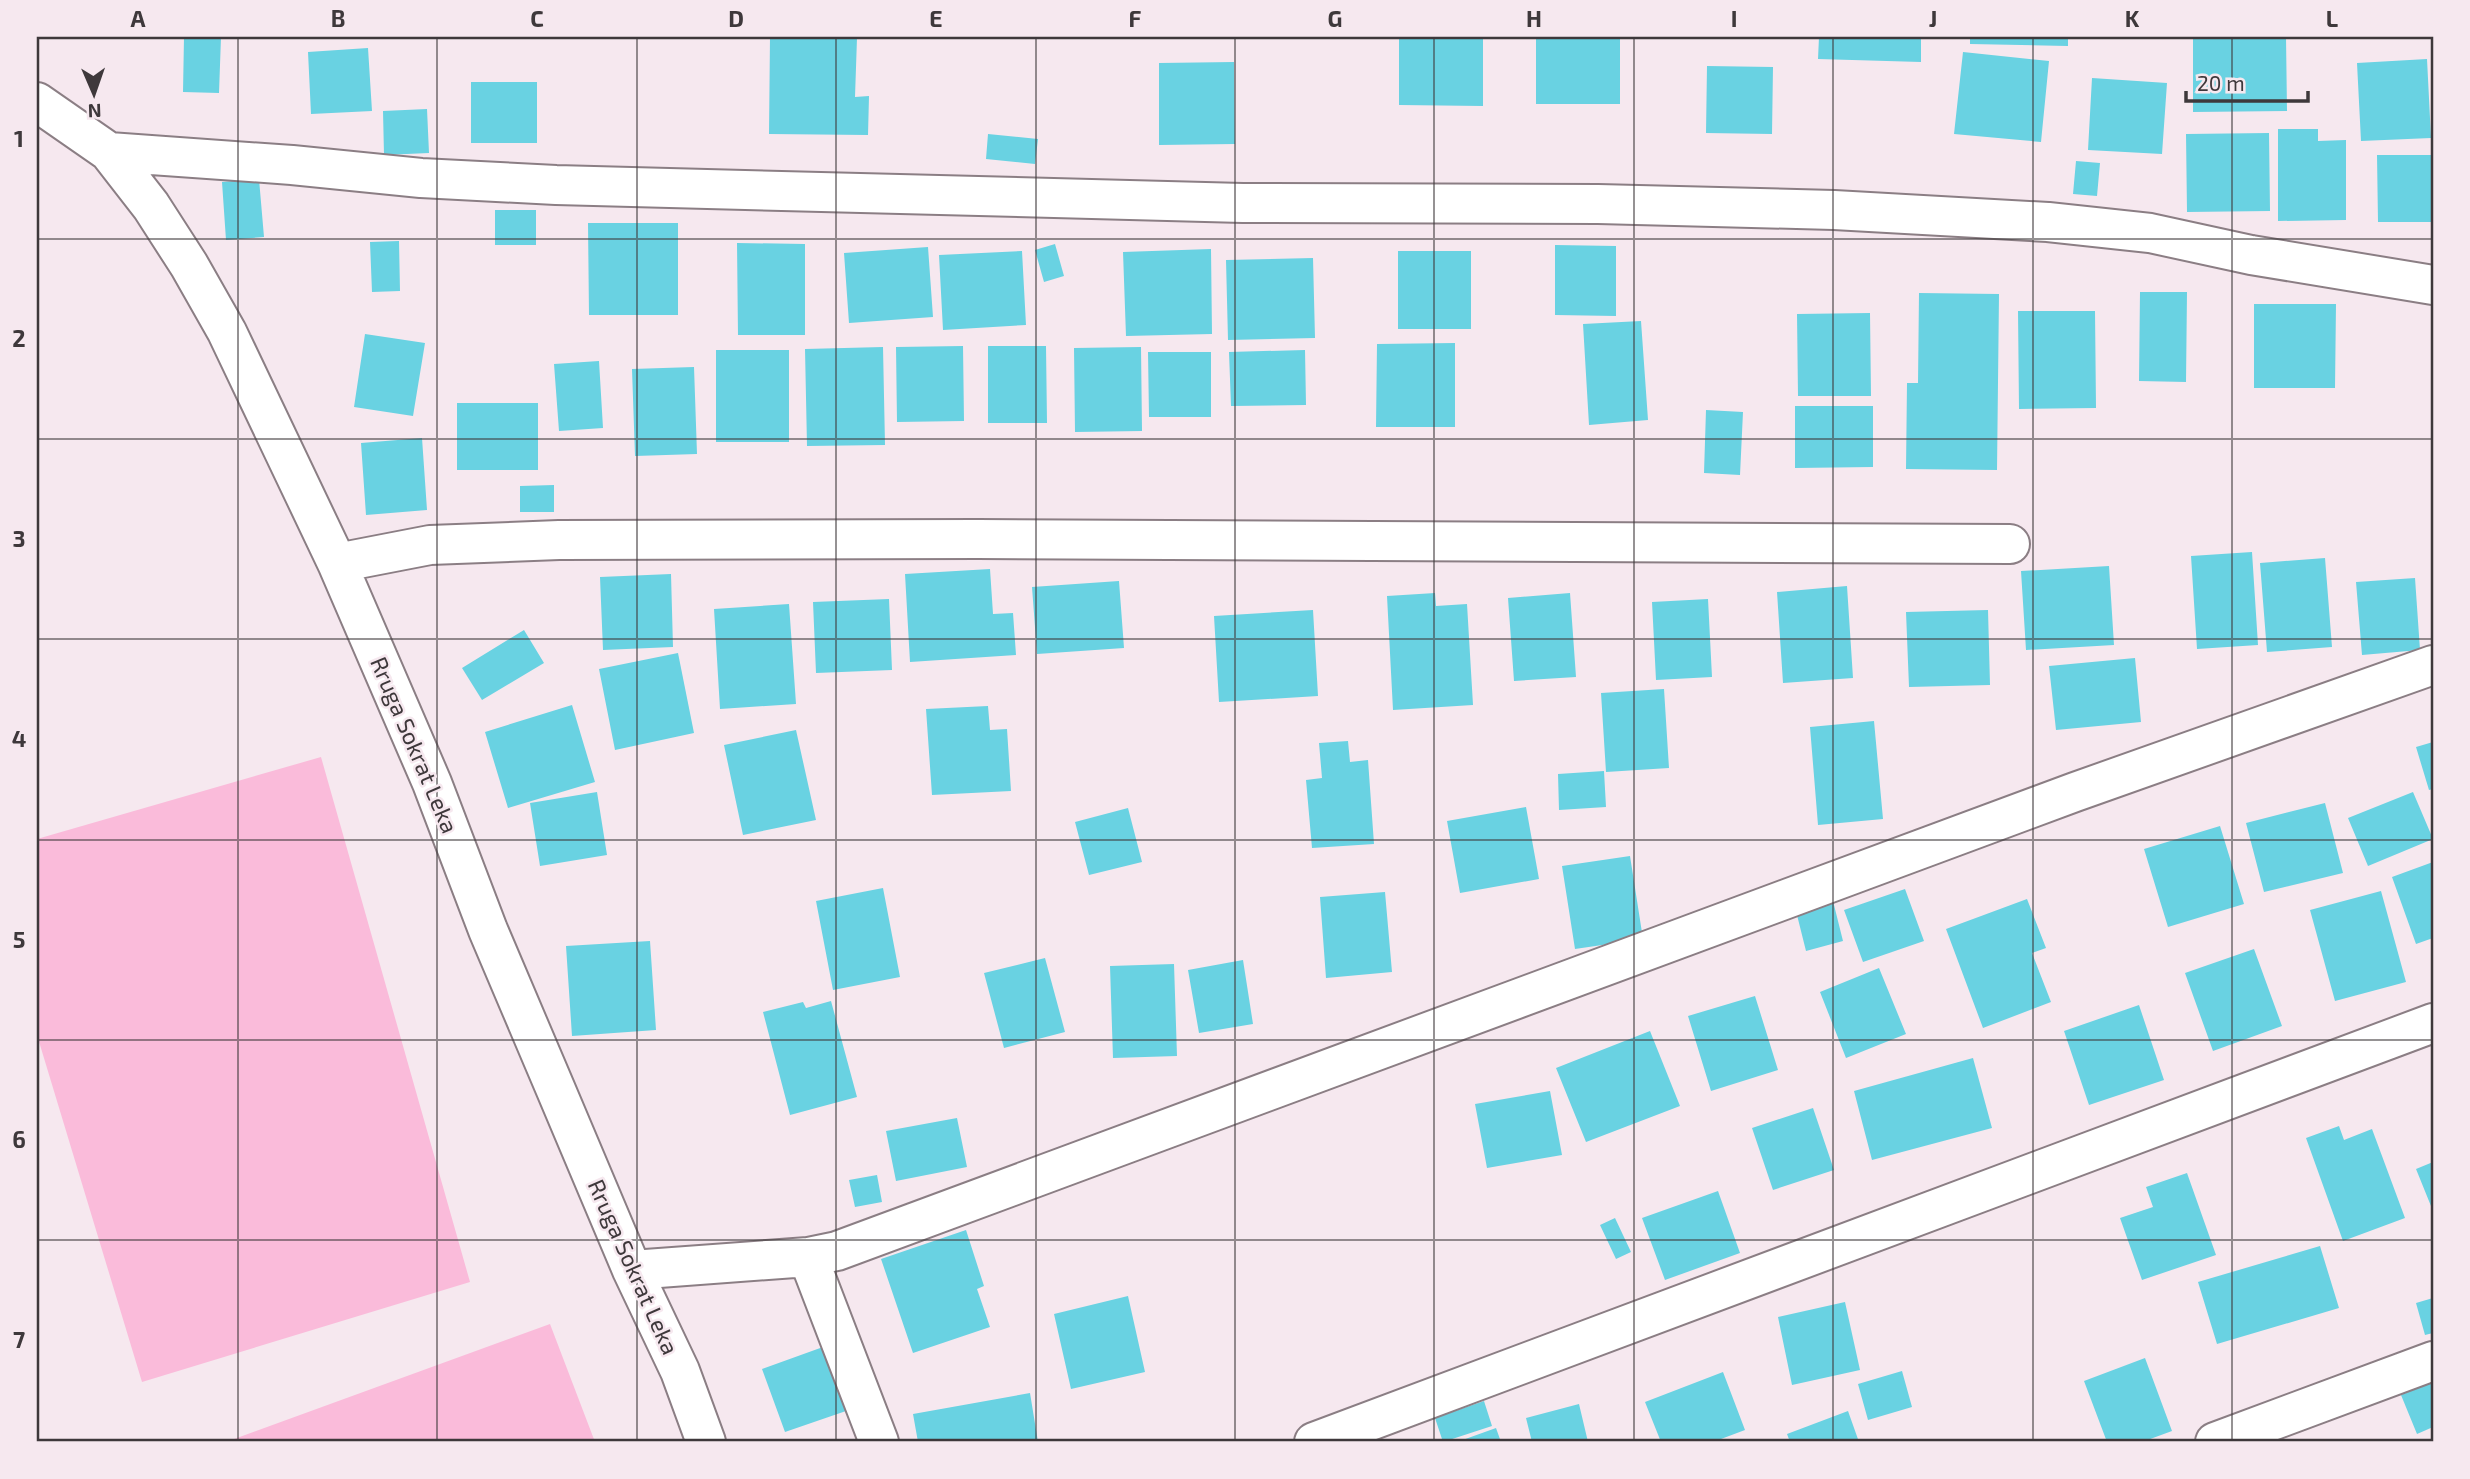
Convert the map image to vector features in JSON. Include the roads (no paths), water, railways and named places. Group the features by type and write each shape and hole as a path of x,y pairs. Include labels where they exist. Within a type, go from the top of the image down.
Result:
{"street":[{"name":"Rruga Sokrat Leka","path":"37,102 110,152 151,205 228,332 337,563 432,783 488,930 632,1270 680,1371 706,1442"},
{"path":"110,152 292,165 421,178 556,185 1230,203 1598,204 1835,210 2048,222 2151,233 2252,255 2433,285"},
{"path":"337,563 430,545 573,540 992,539 2010,544"},
{"path":"632,1270 808,1257 837,1251 2075,792 2433,665"},
{"path":"1314,1442 2433,1023"},
{"path":"808,1257 878,1442"},
{"path":"2215,1442 2433,1361"}]}
